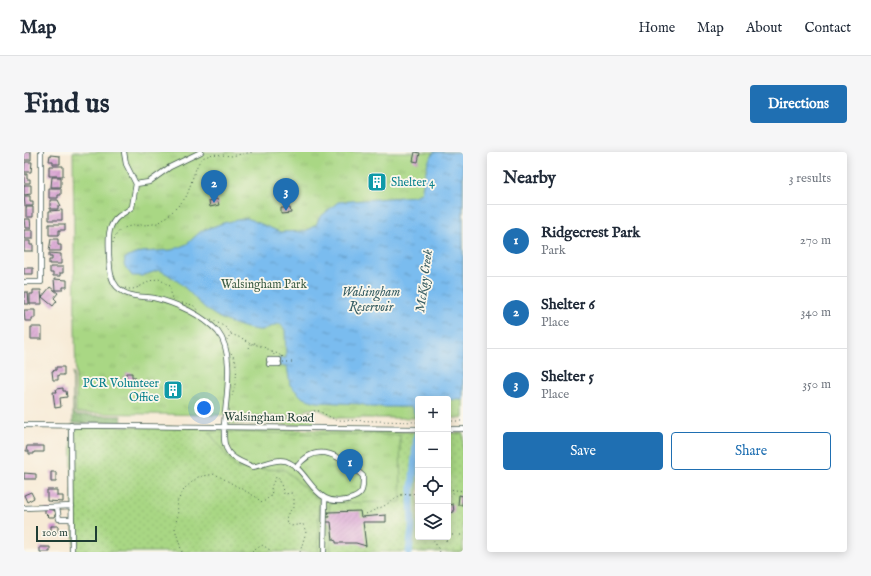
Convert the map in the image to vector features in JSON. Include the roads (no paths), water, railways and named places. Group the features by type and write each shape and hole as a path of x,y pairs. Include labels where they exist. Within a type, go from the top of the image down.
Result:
{"street":[{"path":"24,282 41,282 41,152"},
{"path":"124,152 126,164 136,184 132,207 114,221 108,234 110,273 113,280 120,289 130,295 156,299 182,308 208,323 217,332 225,346 229,368 224,445 230,455 253,467 282,460 287,462 296,468 314,489 325,498 331,500 349,500 359,496 363,490 363,476 341,458 319,453 305,457 296,468"},
{"path":"136,184 149,182 170,167 201,152"},
{"path":"269,362 278,361"},
{"name":"Walsingham Road","path":"24,425 415,429"},
{"path":"71,425 72,552"},
{"path":"451,429 463,429"},
{"path":"324,552 325,498"},
{"path":"24,508 72,506"},
{"path":"57,507 59,519 72,519"}],"water":[{"name":"Walsingham Reservoir","path":"434,152 463,152 463,400 451,400 451,396 415,396 415,416 413,409 410,407 371,407 360,404 317,402 303,398 290,385 287,366 279,366 279,358 286,358 285,330 281,324 261,330 236,325 209,311 173,277 159,270 142,276 132,276 124,265 125,258 142,252 172,250 187,244 201,231 223,223 247,218 280,232 305,231 316,225 319,218 338,202 414,196 421,193 428,162"}],"waterway":[{"name":"McKay Creek","path":"409,552 412,528 411,500 415,457"}],"place":[{"name":"Shelter 4","path":"377,182"},
{"name":"Shelter 6","path":"214,203"},
{"name":"Shelter 5","path":"286,211"},
{"name":"PCR Volunteer Office","path":"173,390"},
{"name":"Ridgecrest Park","path":"350,482"}],"park label":[{"name":"Walsingham Park","path":"264,284"}]}
